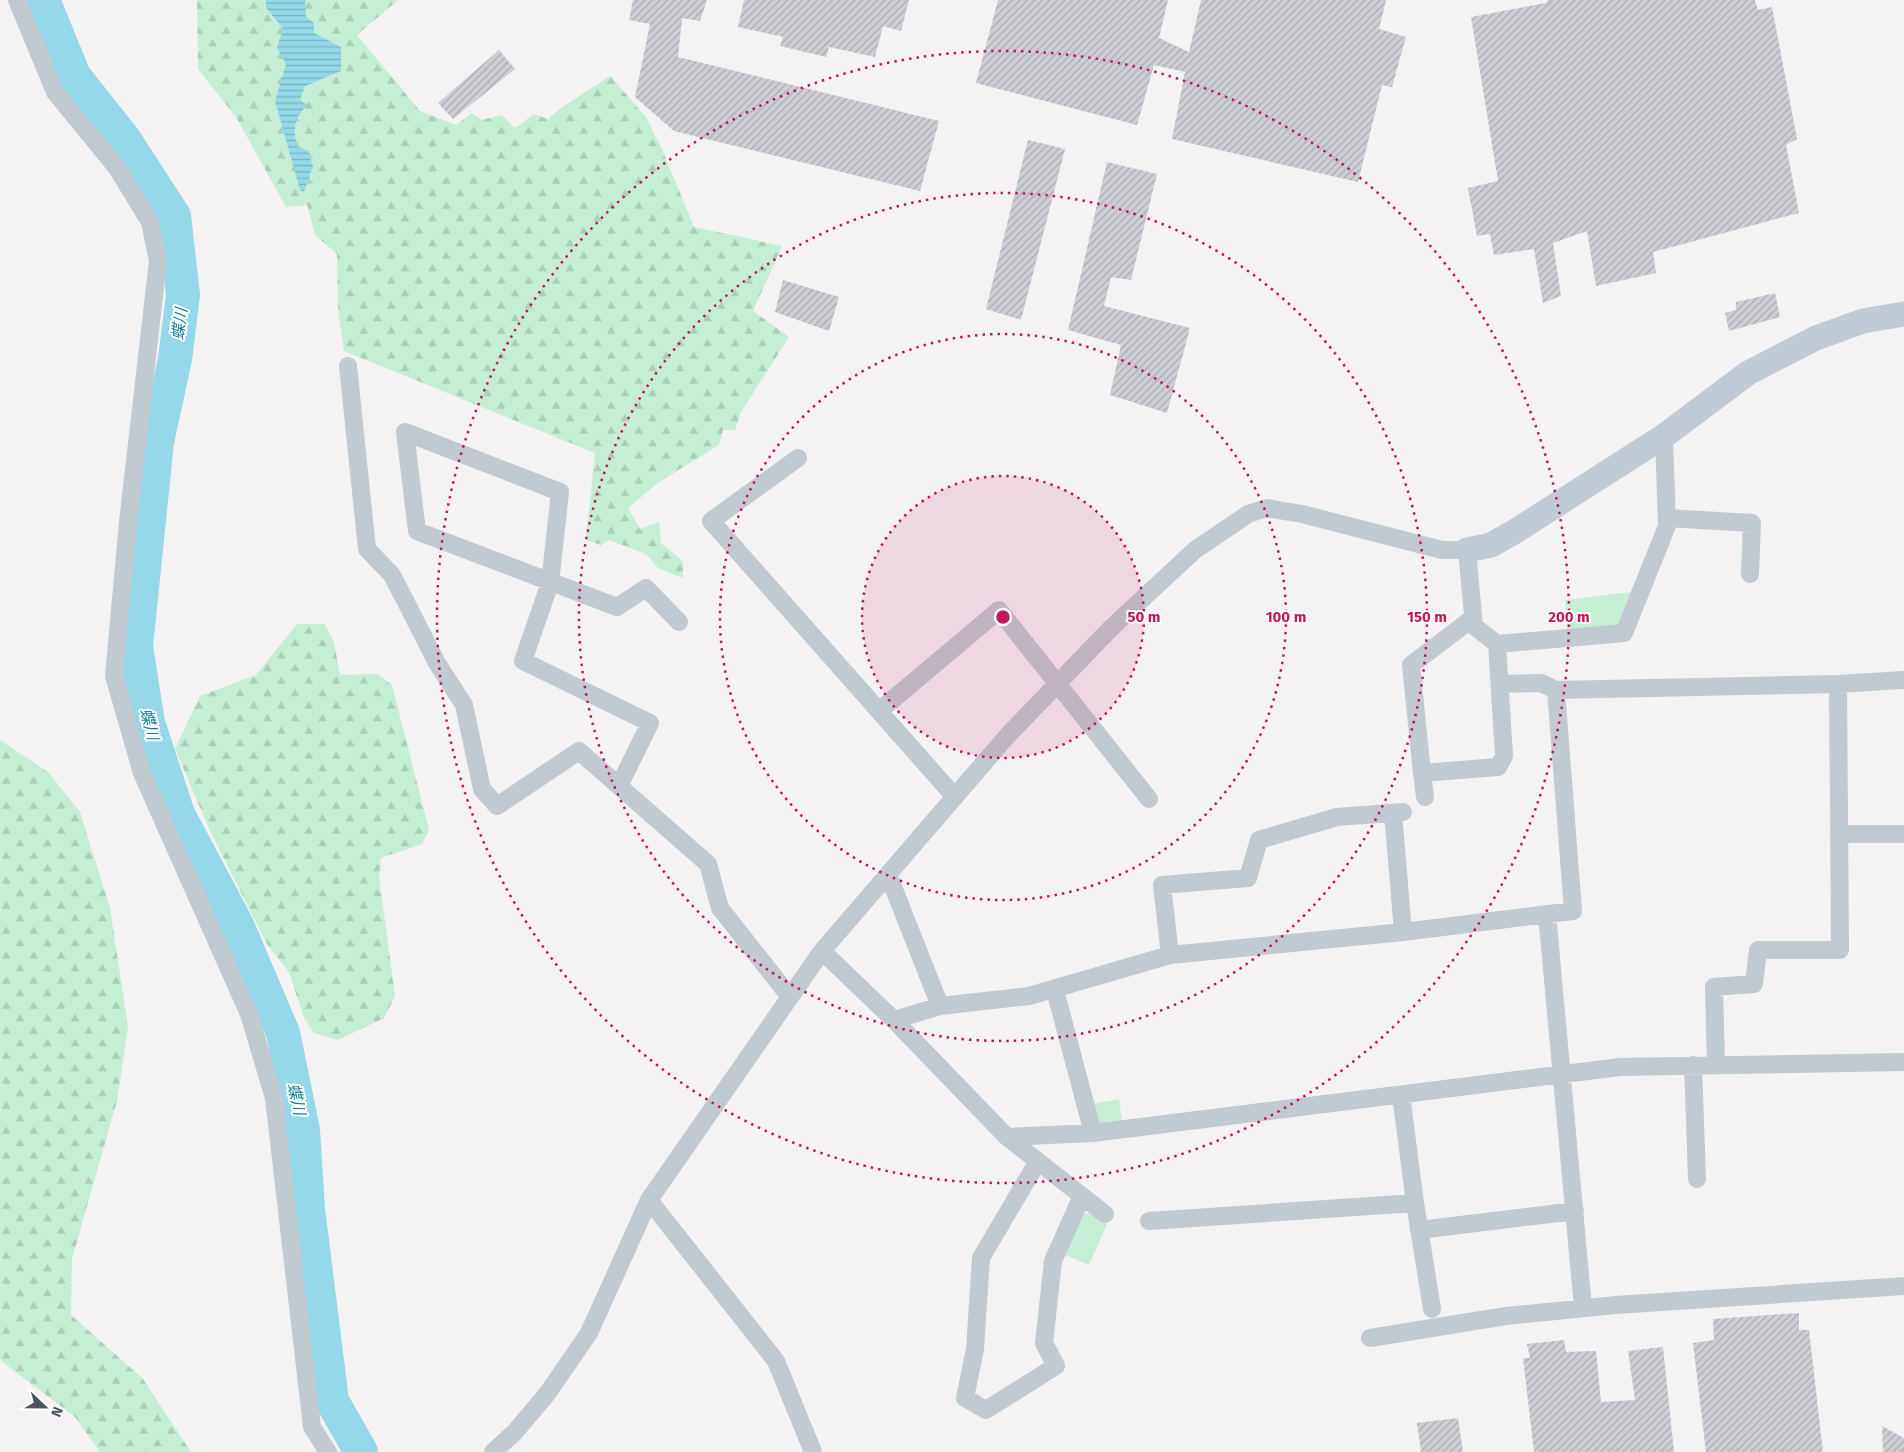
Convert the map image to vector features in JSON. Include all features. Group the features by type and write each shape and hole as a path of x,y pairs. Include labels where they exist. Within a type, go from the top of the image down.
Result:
{"street":[{"path":"17,0 55,92 117,168 150,222 158,261 128,522 114,676 142,773 249,1014 274,1098 312,1427 328,1452"},
{"path":"493,1452 514,1433 547,1394 589,1333 649,1200 822,951 1008,735 1111,628 1195,550 1248,514 1267,508 1302,514 1442,550 1467,550 1491,546 1664,436 1748,374 1816,338 1863,321 1904,314"},
{"path":"348,366 367,548 392,575 438,664 464,705 482,789 497,806 578,752 708,864 720,908 790,996"},
{"path":"619,786 650,723 523,661 550,583 560,492 405,432 417,531 550,583 616,607 646,588 679,622"},
{"path":"1467,550 1474,626 1497,644 1624,633 1667,526 1664,436"},
{"path":"798,458 711,521 955,796"},
{"path":"1667,518 1752,523 1750,574"},
{"path":"879,712 999,610 1149,799"},
{"path":"1425,797 1410,665 1473,618"},
{"path":"1422,773 1498,767 1504,756 1497,644"},
{"path":"1500,684 1541,682 1556,690 1838,684 1904,680"},
{"path":"1716,1065 1714,987 1754,984 1758,950 1840,950 1838,684"},
{"path":"894,1020 940,1006 1029,996 1056,990 1170,955 1404,932 1573,911 1556,690"},
{"path":"1170,955 1162,885 1248,878 1259,840 1337,817 1398,813 1404,932"},
{"path":"1840,834 1904,834"},
{"path":"888,874 940,1006"},
{"path":"1547,914 1583,1308"},
{"path":"822,951 894,1020 1007,1137 1105,1214"},
{"path":"1056,990 1094,1133"},
{"path":"1007,1137 1094,1133 1401,1096 1620,1067 1904,1062"},
{"path":"1693,1065 1697,1179"},
{"path":"1401,1096 1415,1203 1432,1309"},
{"path":"1038,1161 982,1258 975,1349 965,1398 986,1410 1056,1366 1044,1343 1053,1261 1082,1196"},
{"path":"649,1200 776,1361 813,1452"},
{"path":"1149,1222 1415,1203"},
{"path":"1419,1230 1575,1211"},
{"path":"1370,1338 1506,1316 1583,1308 1904,1286"}],"green space":[{"path":"197,0 398,0 357,35 420,111 456,125 472,113 482,120 502,115 515,128 534,114 548,119 561,108 610,76 646,117 662,149 694,227 782,246 753,311 789,337 741,412 735,430 723,430 719,445 659,482 628,508 640,529 659,522 661,543 683,561 683,578 658,568 646,554 609,540 601,545 586,540 595,453 344,351 338,309 337,254 315,235 307,205 286,207 236,117 198,69"},
{"path":"1631,592 1623,620 1618,627 1567,632 1565,600"},
{"path":"297,624 325,624 334,642 340,675 378,674 392,685 429,830 422,844 381,858 379,877 395,996 384,1018 338,1040 314,1033 304,1018 289,972 267,944 210,831 175,749 200,696 256,675"},
{"path":"0,740 48,772 80,812 110,908 128,1027 117,1101 72,1259 71,1315 143,1379 191,1452 100,1452 75,1417 0,1360"},
{"path":"1119,1099 1123,1129 1093,1133 1086,1105"},
{"path":"1089,1213 1107,1224 1089,1265 1063,1254 1079,1215"}],"water":[{"path":"266,0 305,0 306,17 314,23 314,33 341,47 341,71 305,86 300,100 307,105 297,119 295,129 297,146 308,151 313,166 304,192 300,190 275,101 286,64 277,48 283,28 266,8"}],"building":[{"path":"633,0 707,0 700,21 682,18 678,57 939,121 920,191 674,131 635,97 650,24 629,20"},
{"path":"744,0 909,0 901,31 883,26 875,57 829,47 826,57 780,46 783,37 738,27"},
{"path":"998,0 1168,0 1159,38 1189,52 1201,0 1386,0 1379,29 1406,37 1392,87 1382,85 1358,182 1172,139 1185,72 1154,65 1137,125 976,83"},
{"path":"1548,0 1755,0 1758,10 1772,7 1797,139 1786,145 1799,213 1653,252 1656,273 1596,286 1587,231 1553,243 1561,296 1543,303 1534,249 1494,255 1490,234 1477,236 1468,188 1498,181 1471,17 1546,3"},
{"path":"499,50 515,69 453,119 438,103"},
{"path":"1028,140 1065,149 1021,320 986,309"},
{"path":"1107,162 1157,174 1131,280 1111,277 1104,306 1190,328 1167,413 1110,395 1121,345 1068,330"},
{"path":"783,280 839,297 829,331 775,312"},
{"path":"1775,293 1780,317 1729,331 1725,313 1736,310 1736,302"},
{"path":"1799,1313 1799,1330 1809,1330 1823,1452 1706,1452 1693,1343 1714,1340 1713,1319"},
{"path":"1564,1340 1566,1352 1596,1351 1601,1402 1635,1400 1628,1351 1663,1347 1674,1452 1534,1452 1523,1358 1530,1358 1527,1344"},
{"path":"1458,1418 1463,1452 1421,1452 1417,1423"},
{"path":"1882,1426 1904,1438 1904,1452 1883,1452"}],"waterway":[{"name":"蝶川","path":"43,0 74,76 124,139 174,216 183,295 175,359 157,442 136,646 148,723 178,814 237,925 283,1033 303,1130 308,1209 332,1401 361,1452"}]}
